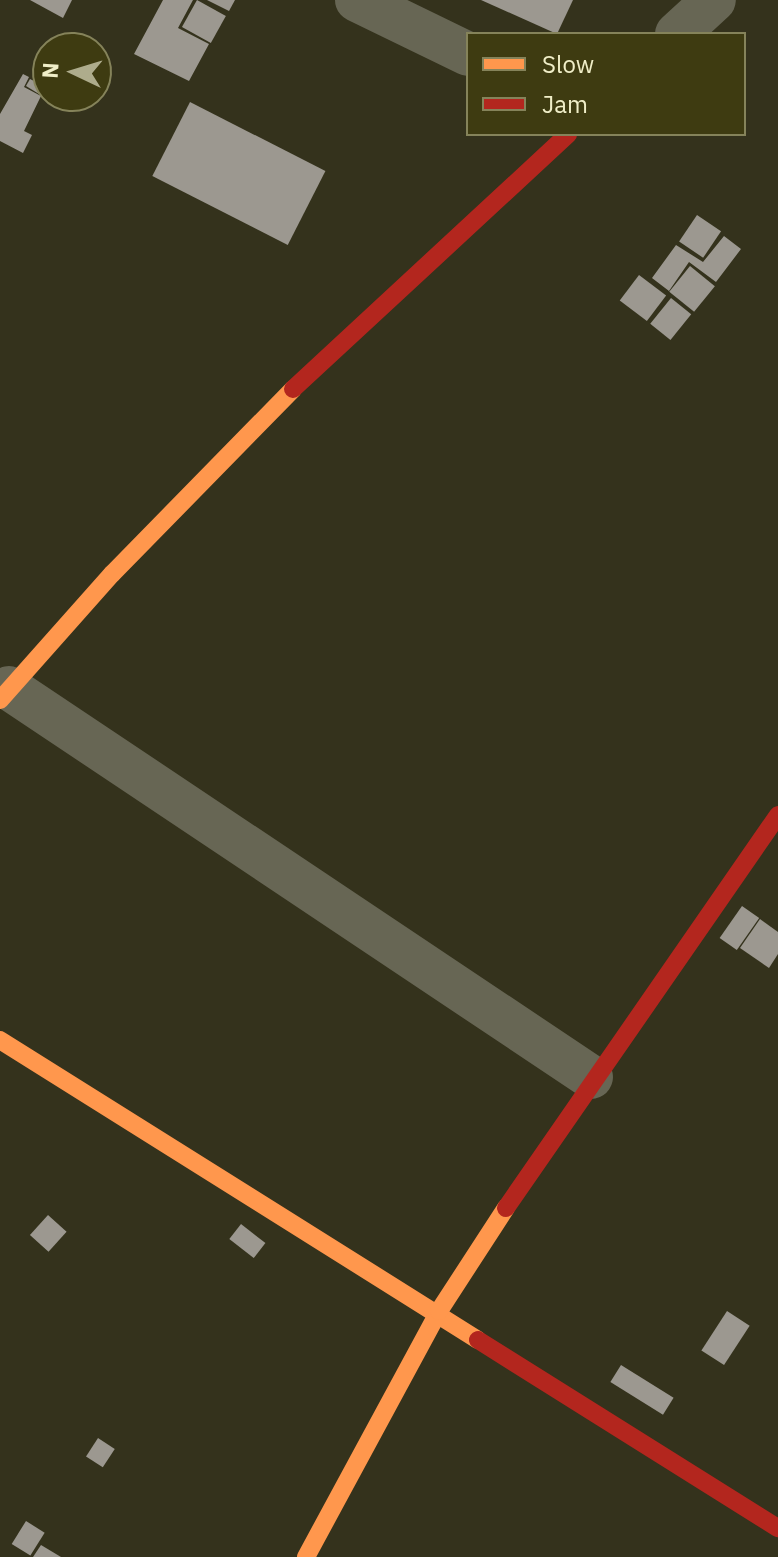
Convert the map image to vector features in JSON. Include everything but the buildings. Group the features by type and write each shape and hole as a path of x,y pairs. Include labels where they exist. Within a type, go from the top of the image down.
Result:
{"street":[{"path":"357,0 466,53"},
{"path":"679,32 714,0"},
{"path":"566,136 335,346 4,694 591,1077"},
{"path":"306,1557 439,1311 591,1077 778,815"},
{"path":"0,1040 439,1311 778,1528"}],"traffic: slow":[{"path":"0,700 112,574 293,389"},
{"path":"0,1040 478,1340"},
{"path":"306,1557 439,1311 506,1208"}],"traffic: jam":[{"path":"293,389 566,136"},
{"path":"506,1208 778,815"},
{"path":"478,1340 778,1528"}]}
